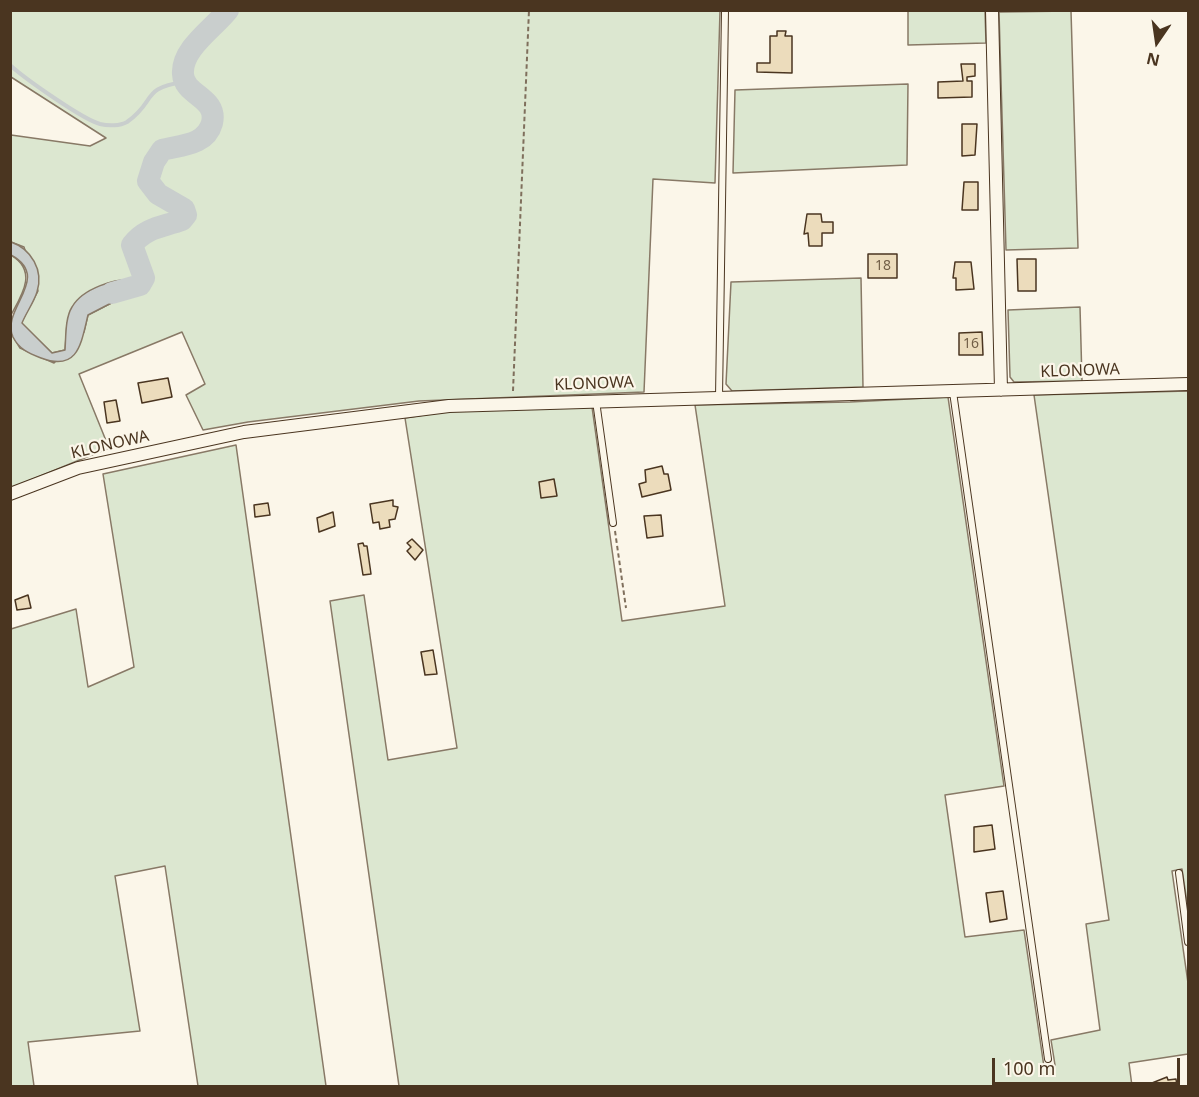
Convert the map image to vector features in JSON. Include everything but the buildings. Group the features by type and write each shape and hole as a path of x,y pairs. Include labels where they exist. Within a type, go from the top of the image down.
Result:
{"street":[{"path":"992,10 1001,390"},
{"name":"KLONOWA","path":"10,494 78,468 244,432 449,406 1188,384"}],"lane":[{"path":"720,397 724,10"},
{"path":"953,392 1048,1059"},
{"path":"596,400 614,523"},
{"path":"1179,873 1188,942"}],"path":[{"path":"512,404 529,10"},
{"path":"614,523 626,608"}],"green space":[{"path":"10,11 720,11 715,183 653,179 644,392 419,401 248,422 203,430 186,395 205,384 182,332 79,374 109,448 11,488 11,333 20,348 54,363 84,332 88,315 123,297 143,291 129,279 67,323 65,350 52,353 21,323 38,291 24,247 11,242 11,135 90,146 106,138 11,77"},
{"path":"908,11 985,11 986,43 908,45"},
{"path":"1071,11 1078,248 1006,250 999,12"},
{"path":"908,84 907,165 733,173 735,90"},
{"path":"11,255 24,268 26,276 23,291 11,315"},
{"path":"861,278 863,387 732,391 726,384 731,282"},
{"path":"1080,307 1082,381 1014,382 1010,377 1008,310"},
{"path":"1188,391 1188,909 1182,869 1172,871 1188,983 1188,1054 1129,1063 1132,1086 399,1086 330,601 364,595 388,760 457,748 405,418 455,410 592,407 622,621 725,606 695,405 850,402 948,397 1004,786 945,795 965,937 1024,930 1044,1067 1055,1065 1051,1040 1100,1030 1086,924 1109,920 1034,395"},
{"path":"236,445 326,1086 198,1086 165,866 115,876 140,1031 28,1042 34,1086 11,1086 11,629 76,609 88,687 134,667 103,474"}],"shaded area":[{"path":"11,242 30,255 39,276 36,296 22,323 52,353 65,350 68,317 72,307 83,295 119,280 136,280 143,290 123,297 88,315 80,345 70,358 53,361 41,358 24,350 13,337 11,326 13,316 27,284 27,274 23,264 11,255"}],"waterway":[{"path":"112,293 140,285 144,278 132,245 137,239 155,228 182,220 186,215 184,209 158,194 148,181 154,162 162,150 192,143 199,140 209,130 213,114 206,102 185,81 184,65 187,56 200,39 228,10"},
{"path":"10,65 67,107 92,121 107,125 127,122 155,92 161,88 184,82"}]}
